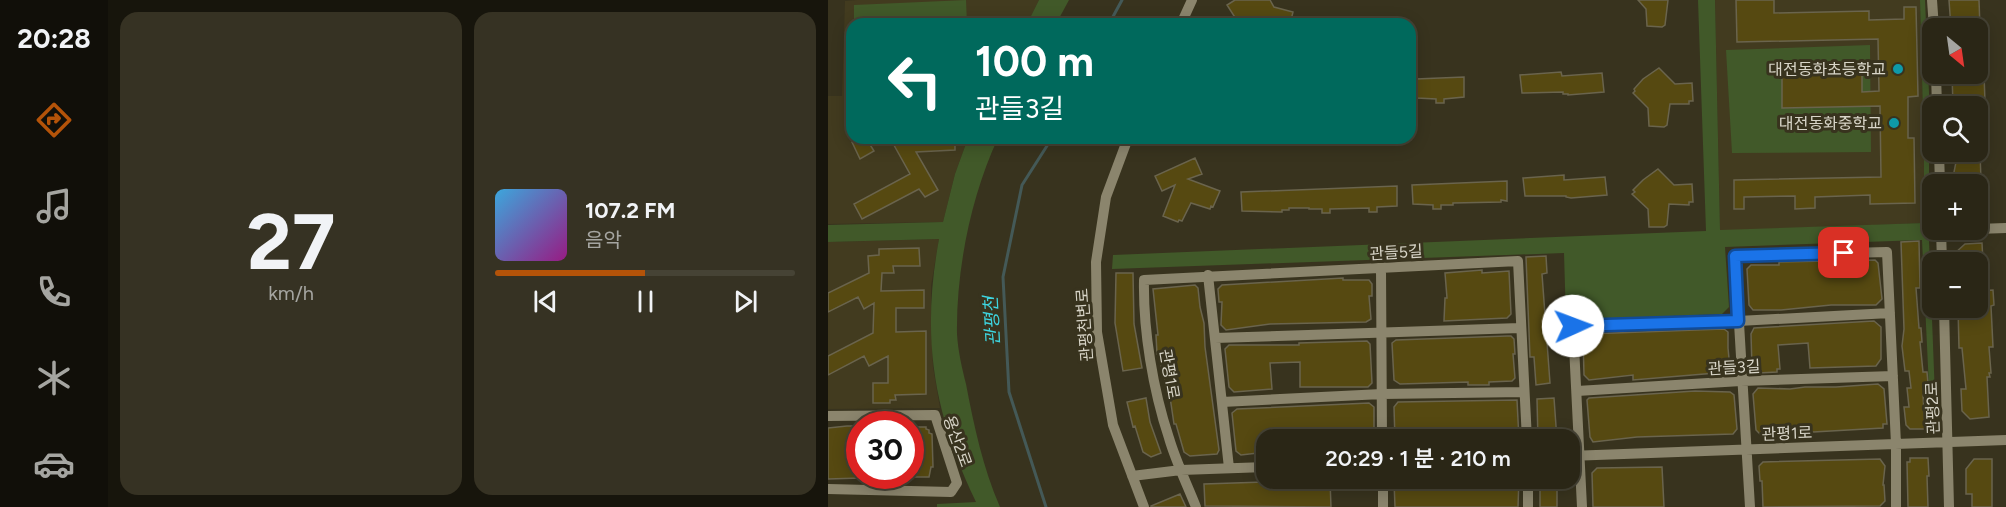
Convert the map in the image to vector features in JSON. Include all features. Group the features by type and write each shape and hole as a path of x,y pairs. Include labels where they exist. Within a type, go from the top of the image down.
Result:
{"street":[{"path":"1183,18 1192,0"},
{"path":"1932,0 1933,18"},
{"name":"관평천변로","path":"1126,144 1106,197 1096,262 1095,293 1098,345 1113,425 1144,507"},
{"path":"1988,229 2006,228"},
{"path":"1750,507 1735,256 1887,252 1896,444 1896,507"},
{"name":"관들5길","path":"1144,280 1518,261 1526,429"},
{"path":"1381,268 1382,429"},
{"path":"1208,275 1229,468"},
{"name":"관평1로","path":"1144,280 1150,351 1160,407 1169,440 1196,507"},
{"path":"1576,429 1577,391 1573,326 1890,313"},
{"name":"관평2로","path":"1944,318 1949,507"},
{"path":"1215,338 1520,328"},
{"name":"관들3길","path":"1577,391 1741,381 1893,376"},
{"path":"1222,402 1382,394 1524,392"},
{"name":"용산2로","path":"828,416 934,415 957,483 951,492 828,489"},
{"name":"관평1로","path":"1580,456 2006,440"},
{"path":"1132,476 1256,467"},
{"path":"1383,489 1383,507"},
{"path":"1527,507 1528,489"},
{"path":"1580,489 1582,507"}],"shaded area":[{"path":"1039,0 1030,18 846,18 846,144 966,144 955,174 943,222 828,224 828,96 842,96 845,1"},
{"path":"1715,0 1920,0 1922,162 1924,162 1922,223 1720,231"},
{"path":"939,239 931,286 931,321 933,367 940,408 828,409 828,242"}],"green space":[{"path":"966,0 967,18 854,18 854,5"},
{"path":"1039,0 1069,0 1059,18 1030,18"},
{"path":"1698,0 1715,0 1720,230 1922,223 1922,240 1725,247 1729,307 1722,314 1566,320 1564,253 1112,269 1113,255 1706,231"},
{"path":"1920,0 1925,0 1926,18 1922,18 1922,77"},
{"path":"1870,45 1871,152 1732,153 1726,50"},
{"path":"1922,84 1929,84 1929,96 1923,96"},
{"path":"966,144 995,144 980,184 967,234 959,285 957,334 960,359 980,447 1000,507 937,507 937,504 976,502 950,437 935,374 931,342 931,309 939,239 828,242 828,225 943,222 955,174"},
{"path":"1924,162 1929,162 1929,174 1924,174"},
{"path":"1922,240 1929,240 1929,252 1923,252"},
{"path":"1926,318 1932,318 1936,423 1931,430"}],"building":[{"path":"1235,0 1270,0 1274,7 1293,12 1292,18 1235,18 1227,5"},
{"path":"1638,0 1668,0 1665,25 1662,27 1647,26 1646,9"},
{"path":"1736,0 1774,0 1774,13 1869,11 1869,20 1904,19 1904,7 1916,7 1918,96 1908,97 1908,138 1914,138 1915,203 1870,204 1870,195 1815,197 1815,208 1795,209 1795,196 1744,197 1744,209 1734,209 1734,180 1881,177 1880,106 1782,108 1782,68 1847,65 1848,73 1862,74 1862,92 1879,91 1878,39 1737,42"},
{"path":"1949,0 1979,0 1980,18 1950,18"},
{"path":"1659,68 1675,84 1692,83 1693,101 1689,101 1689,104 1670,104 1667,125 1664,127 1649,126 1648,108 1633,93 1643,79"},
{"path":"1561,72 1562,76 1602,73 1604,92 1568,95 1563,92 1522,93 1520,75"},
{"path":"1464,77 1464,97 1444,99 1444,103 1436,103 1436,99 1417,98 1416,79"},
{"path":"1952,84 1984,84 1985,96 1953,96"},
{"path":"853,144 870,144 874,151 860,159"},
{"path":"893,144 955,144 955,150 916,152 938,190 925,197 919,189 862,219 854,204 910,174"},
{"path":"1195,158 1202,174 1188,179 1220,191 1213,207 1211,206 1210,209 1191,203 1182,221 1178,222 1163,216 1175,185 1162,191 1155,176"},
{"path":"1956,162 1980,162 1981,174 1954,172"},
{"path":"1658,169 1674,185 1692,184 1693,202 1689,202 1689,205 1669,204 1667,225 1649,227 1648,209 1632,194 1643,180"},
{"path":"1564,175 1564,180 1605,177 1607,195 1571,198 1525,196 1523,178"},
{"path":"1507,181 1507,201 1453,203 1453,205 1441,205 1441,209 1433,209 1433,205 1413,204 1412,185"},
{"path":"1397,186 1397,206 1377,207 1377,212 1369,212 1369,208 1330,209 1330,213 1322,213 1322,209 1309,208 1289,208 1282,212 1242,211 1241,192"},
{"path":"1919,241 1920,288 1916,288 1923,372 1927,372 1929,395 1923,395 1925,429 1910,429 1906,425 1904,407 1909,407 1907,388 1911,388 1909,371 1905,371 1902,346 1904,329 1901,242"},
{"path":"1982,243 1982,252 1956,252 1965,244"},
{"path":"919,248 920,266 893,266 894,273 882,273 881,291 924,290 924,308 896,308 896,332 926,331 926,394 895,395 896,400 890,400 890,403 873,403 873,383 888,383 888,356 869,366 864,356 828,375 828,356 873,333 874,303 864,309 858,297 828,312 828,293 869,273 868,256 879,255 879,249"},
{"path":"1546,256 1547,273 1542,274 1550,383 1536,385 1534,357 1530,357 1526,257"},
{"path":"1875,260 1878,263 1882,299 1876,305 1831,305 1753,310 1749,305 1747,269 1751,265 1779,265 1779,262"},
{"path":"1482,270 1482,273 1509,271 1511,314 1507,318 1444,321 1445,298 1447,298 1445,273"},
{"path":"1116,273 1133,273 1134,324 1142,368 1123,371 1115,323"},
{"path":"1343,278 1343,280 1369,280 1372,284 1372,296 1369,296 1371,319 1366,322 1270,324 1226,330 1221,325 1222,302 1219,302 1218,289 1222,285"},
{"path":"1195,285 1198,288 1204,323 1205,347 1219,450 1217,454 1190,456 1184,452 1176,424 1174,424 1170,397 1167,398 1164,374 1162,374 1160,354 1157,354 1156,335 1158,335 1153,289"},
{"path":"1988,290 1993,290 1994,305 1991,306 1993,347 1989,347 1991,373 1989,373 1990,377 1987,377 1989,417 1970,419 1962,411 1961,389 1966,389 1962,348 1959,348 1958,318 1988,318"},
{"path":"1874,321 1881,327 1881,359 1876,366 1810,368 1808,343 1778,345 1780,369 1777,369 1777,372 1758,373 1752,368 1751,334 1754,328"},
{"path":"1724,329 1728,332 1730,369 1728,372 1633,380 1633,375 1589,380 1584,375 1583,338 1587,334"},
{"path":"1511,336 1514,339 1515,354 1513,354 1515,378 1512,381 1489,382 1489,385 1468,385 1468,382 1400,384 1394,380 1392,343 1396,340"},
{"path":"1367,341 1370,344 1372,383 1368,387 1300,387 1300,362 1270,363 1272,389 1234,392 1229,387 1225,349 1229,345 1299,345 1299,343"},
{"path":"1878,384 1884,389 1887,424 1883,424 1883,428 1761,435 1756,430 1753,394 1758,388 1790,389"},
{"path":"1695,391 1730,392 1734,395 1737,429 1733,434 1637,437 1593,442 1590,437 1587,400 1589,398"},
{"path":"1146,398 1150,422 1161,453 1151,457 1143,452 1135,426 1133,427 1127,402"},
{"path":"1554,398 1556,429 1538,429 1537,399"},
{"path":"1517,400 1518,429 1395,429 1394,407 1398,402"},
{"path":"1369,403 1374,407 1374,429 1256,429 1256,453 1241,455 1236,451 1232,413 1237,409"},
{"path":"846,426 846,478 828,479 828,428"},
{"path":"924,427 932,434 933,467 931,467 929,477 924,477"},
{"path":"1910,458 1928,458 1928,507 1908,507 1907,462 1910,462"},
{"path":"1880,459 1885,466 1883,485 1885,501 1880,506 1763,507 1759,466 1763,462"},
{"path":"1974,459 1992,459 1992,507 1972,507 1972,494 1966,494 1966,469"},
{"path":"1662,467 1664,507 1593,507 1592,473 1597,468"},
{"path":"1256,482 1256,489 1330,489 1331,507 1205,506 1204,484"},
{"path":"1394,489 1519,489 1518,507 1395,507"},
{"path":"1540,489 1557,489 1557,507 1540,507"},
{"path":"1180,494 1186,507 1151,507 1151,506"}],"waterway":[{"name":"관평천","path":"1112,18 1122,0"},
{"name":"관평천","path":"1046,507 1009,392 1003,277 1022,185 1048,144"}],"place":[{"name":"대전동화초등학교","path":"1898,69"},
{"name":"대전동화중학교","path":"1894,123"}],"route":[{"path":"1573,326 1738,321 1735,256 1844,253"}]}
